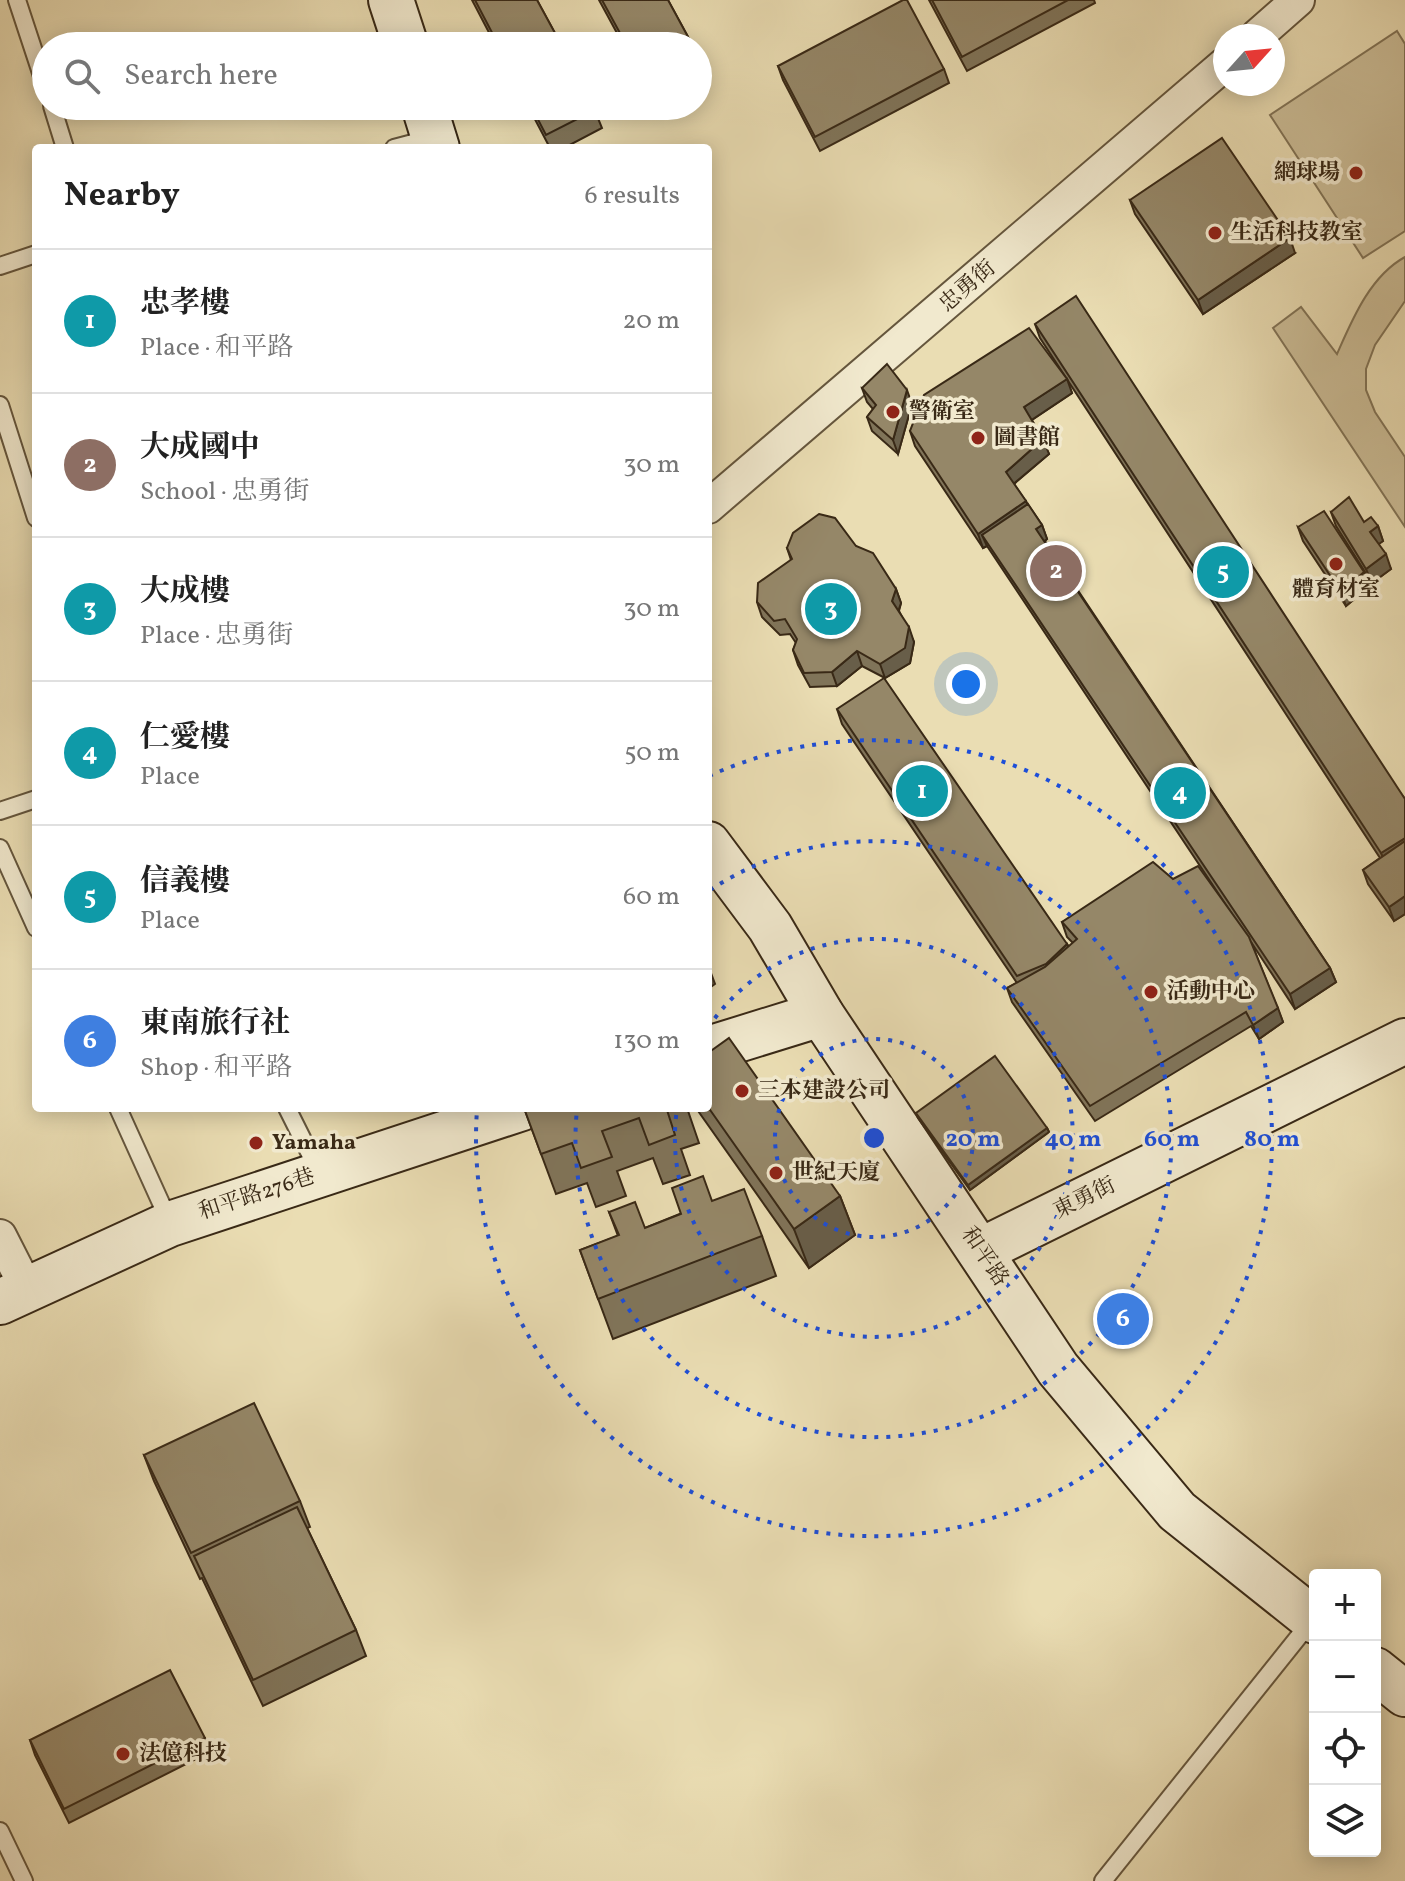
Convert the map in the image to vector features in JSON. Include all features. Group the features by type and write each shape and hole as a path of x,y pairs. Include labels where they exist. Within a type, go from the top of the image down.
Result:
{"street":[{"path":"391,0 401,32"},
{"path":"1271,24 1298,0"},
{"name":"忠勇街","path":"712,504 1213,74"},
{"name":"和平路","path":"712,849 770,927 821,1014 1058,1369 1177,1511 1309,1616"},
{"path":"712,1048 821,1014"},
{"name":"東勇街","path":"980,1251 1405,1041"},
{"name":"和平路276巷","path":"14,1296 170,1224 320,1174 441,1126 504,1112"},
{"path":"0,1236 14,1296"},
{"path":"1381,1675 1405,1694"}],"lane":[{"path":"17,0 32,46"},
{"path":"56,120 64,144"},
{"path":"0,266 32,255"},
{"path":"0,405 32,505"},
{"path":"0,811 32,800"},
{"path":"0,848 32,919"},
{"path":"120,1112 170,1224"},
{"path":"289,1112 320,1174"},
{"path":"1103,1881 1309,1626"},
{"path":"0,1831 24,1881"}],"shaded area":[{"name":"網球場","path":"1397,31 1405,44 1405,231 1363,258 1270,115"},
{"path":"1405,257 1405,301 1375,345 1366,369 1366,390 1375,412 1405,457 1405,527 1273,328 1301,307 1337,354 1372,287"}],"building":[{"path":"475,0 537,0 554,32 492,32"},
{"path":"602,0 668,0 685,32 619,32"},
{"path":"907,0 944,69 815,137 778,66"},
{"path":"932,0 1068,0 962,57"},
{"path":"538,120 575,120 546,135"},
{"name":"生活科技教室","path":"1222,138 1290,238 1198,300 1130,200"},
{"path":"1076,296 1405,799 1405,838 1381,853 1035,324"},
{"name":"圖書館","path":"1029,328 1067,379 1024,407 1043,439 1006,472 1026,501 978,534 910,431 924,395"},
{"name":"警衛室","path":"887,364 907,390 893,440 867,417 876,405 862,388"},
{"path":"1349,497 1364,522 1371,517 1378,526 1370,532 1386,554 1366,569 1331,512"},
{"path":"1028,504 1042,525 1036,529 1330,968 1290,994 982,535"},
{"name":"體育材室","path":"1324,511 1364,572 1341,592 1298,527"},
{"path":"819,514 835,518 856,546 873,553 896,589 892,601 909,627 905,648 880,664 857,651 832,672 804,673 793,650 797,639 785,619 774,621 757,602 758,583 792,559 787,548 793,533"},
{"path":"884,678 1067,944 1046,964 1017,976 837,709"},
{"path":"1405,841 1405,896 1389,907 1363,870"},
{"name":"活動中心","path":"1153,862 1173,879 1198,866 1249,937 1278,1008 1253,1025 1246,1012 1090,1106 1007,988 1045,967 1077,939 1062,922"},
{"name":"世紀天廈","path":"729,1038 840,1196 794,1229 712,1112 712,1050"},
{"path":"995,1056 1047,1128 968,1185 916,1113"},
{"path":"525,1112 668,1112 675,1135 649,1145 639,1118 602,1131 612,1157 581,1168 572,1143 541,1154"},
{"path":"703,1176 712,1201 744,1189 762,1236 598,1299 580,1250 619,1235 609,1212 635,1202 645,1228 681,1214 672,1188"},
{"path":"254,1403 300,1501 191,1553 144,1455"},
{"path":"297,1507 356,1630 253,1680 194,1556"},
{"name":"法億科技","path":"170,1670 205,1738 64,1809 30,1740"}],"place":[{"name":"網球場","path":"1356,173"},
{"name":"生活科技教室","path":"1215,233"},
{"name":"警衛室","path":"893,412"},
{"name":"圖書館","path":"978,438"},
{"name":"體育材室","path":"1336,564"},
{"name":"大成國中","path":"1056,571"},
{"name":"信義樓","path":"1223,572"},
{"name":"大成樓","path":"831,609"},
{"name":"忠孝樓","path":"922,791"},
{"name":"仁愛樓","path":"1180,793"},
{"name":"活動中心","path":"1151,992"},
{"name":"三本建設公司","path":"742,1091"},
{"name":"Yamaha","path":"256,1143"},
{"name":"世紀天廈","path":"776,1173"},
{"name":"東南旅行社","path":"1123,1319"},
{"name":"法億科技","path":"123,1754"}]}
